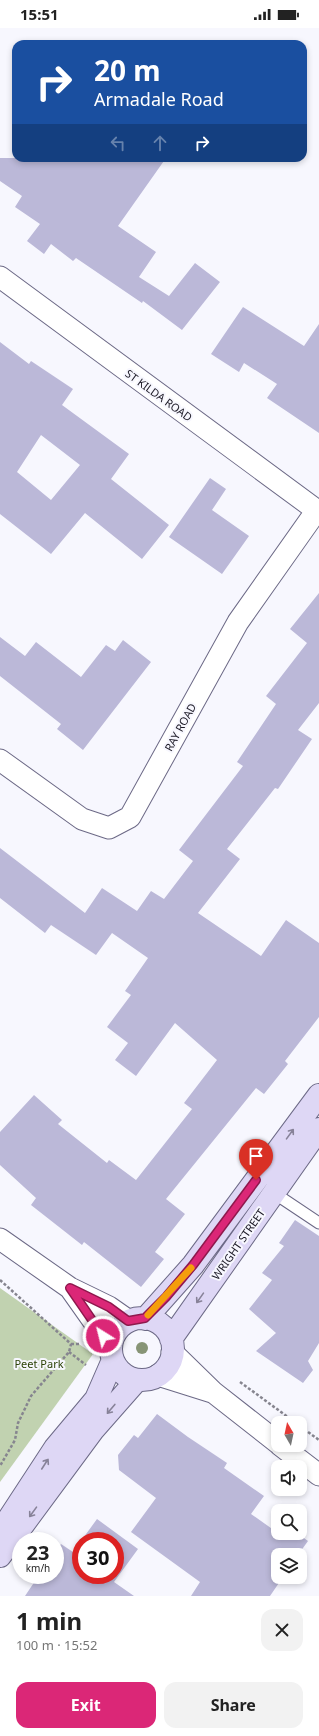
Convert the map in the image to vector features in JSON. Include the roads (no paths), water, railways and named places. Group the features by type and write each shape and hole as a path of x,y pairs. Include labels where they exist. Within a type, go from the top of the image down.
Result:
{"street":[{"name":"ST KILDA ROAD","path":"0,278 318,511"},
{"name":"RAY ROAD","path":"0,760 82,819 109,828 130,817 238,622 318,511"},
{"name":"WRIGHT STREET","path":"137,1320 193,1265 319,1095"},
{"name":"WRIGHT STREET","path":"172,1346 274,1193 319,1129"},
{"path":"0,1239 70,1288 137,1320 161,1325 172,1346 213,1392 271,1438"},
{"path":"70,1288 112,1353 122,1373 213,1392"},
{"path":"0,1532 55,1448 96,1399 112,1353 116,1331 137,1320"},
{"path":"0,1556 93,1430 147,1377 170,1361 172,1346"},
{"path":"289,1452 319,1475"}],"lane":[{"path":"256,1180 319,1223"}],"park label":[{"name":"Peet Park","path":"39,1363"}]}
